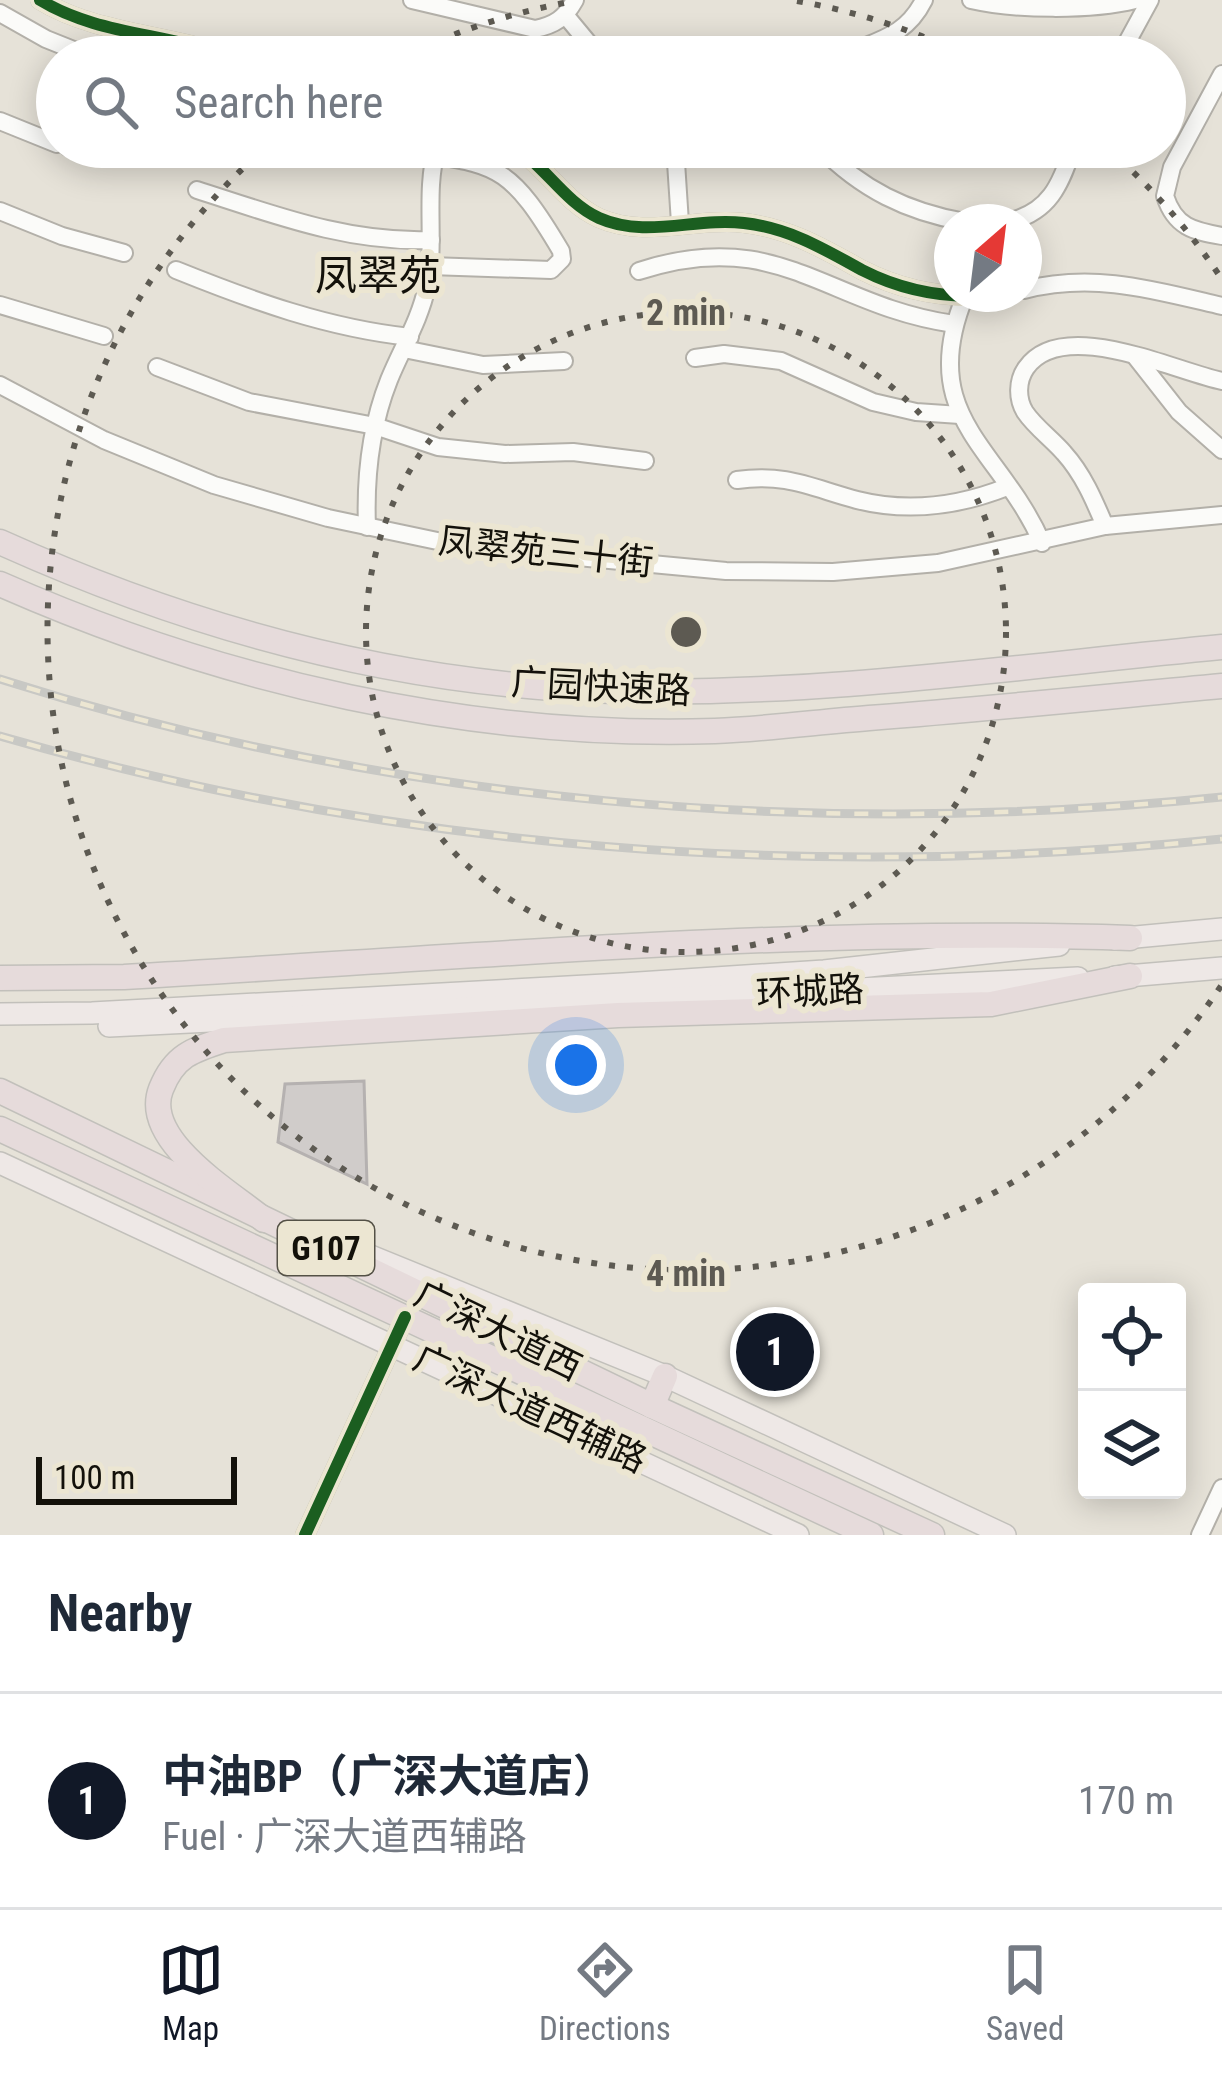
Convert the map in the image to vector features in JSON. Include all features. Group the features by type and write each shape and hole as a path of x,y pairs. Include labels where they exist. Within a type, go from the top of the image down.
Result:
{"highway":[{"name":"广园快速路","path":"0,542 163,608 264,638 412,671 509,684 630,692 779,688 1222,647"},
{"name":"广园快速路","path":"0,584 176,654 326,692 489,719 715,731 1222,686"},
{"path":"0,978 124,976 872,936 1130,938"},
{"path":"264,1220 170,1141 158,1121 158,1097 167,1075 188,1051 224,1040 618,1015 992,1004 1130,976"},
{"name":"广深大道西","path":"0,1091 926,1534"},
{"name":"广深大道西","path":"0,1129 871,1535"},
{"path":"652,1406 664,1376"}],"main road":[{"name":"环城路","path":"397,1004 824,971 1222,929"},
{"name":"环城路","path":"397,1004 1130,976 1222,968"},
{"path":"0,1014 397,1004"},
{"path":"0,1028 136,1025 397,1004"},
{"name":"广深大道西辅路","path":"0,1163 797,1535"},
{"path":"291,1230 345,1244 664,1376 1005,1535"}],"street":[{"path":"40,0 95,25 156,36"},
{"path":"412,0 535,29 552,26 570,8 587,36"},
{"path":"895,36 906,28 924,0"},
{"path":"970,0 1011,6 1135,0"},
{"path":"1130,36 1150,0"},
{"path":"1095,5 1110,14 1121,36"},
{"path":"0,13 41,36"},
{"path":"1186,141 1222,74"},
{"path":"0,121 36,135"},
{"path":"367,527 367,476 375,426 423,302 430,266 433,168"},
{"path":"430,266 550,270 558,266 561,251 522,188 492,168"},
{"path":"538,168 598,218 638,227 745,223 777,229 892,283 934,293"},
{"path":"676,168 680,223"},
{"path":"844,168 884,197 934,215"},
{"path":"1042,206 1060,187 1066,168"},
{"path":"1172,168 1165,196 1180,223 1193,231 1222,236"},
{"path":"197,190 327,231 389,240 431,240"},
{"path":"0,211 124,254"},
{"path":"639,271 700,256 763,259 886,310 954,324"},
{"path":"176,270 294,315 483,365 564,361"},
{"path":"1042,287 1112,281 1222,306"},
{"path":"0,304 104,336"},
{"path":"958,312 949,367 960,415 1022,504 1042,543"},
{"path":"1105,526 1089,488 1066,454 1027,415 1019,388 1030,363 1054,350 1095,346 1222,381"},
{"path":"695,358 738,355 781,361 873,402 960,415"},
{"path":"1134,355 1179,412 1222,450"},
{"path":"157,367 249,402 375,426 460,451 574,452 645,461"},
{"name":"凤翠苑三十街","path":"0,385 104,440 233,491 461,546 726,571 854,571 938,563 1105,526 1222,515"},
{"path":"737,480 784,478 858,500 918,507 978,498 1007,487"},
{"path":"305,1535 405,1317"},
{"path":"1200,1535 1222,1488"},
{"path":"926,1534 937,1506"}],"building":[{"path":"364,1081 367,1184 278,1142 285,1084"}],"railway":[{"path":"0,679 149,722 299,756 605,801 914,814 1222,797"},
{"path":"0,736 301,807 606,846 914,857 1222,839"}],"cycle path":[{"path":"40,0 85,20 150,36"},
{"path":"540,168 576,204 617,224 760,226 806,240 879,278 934,292"},
{"path":"305,1535 405,1317"}],"place":[{"name":"中油BP（广深大道店）","path":"775,1352"}],"district":[{"name":"凤翠苑","path":"378,275"}]}
